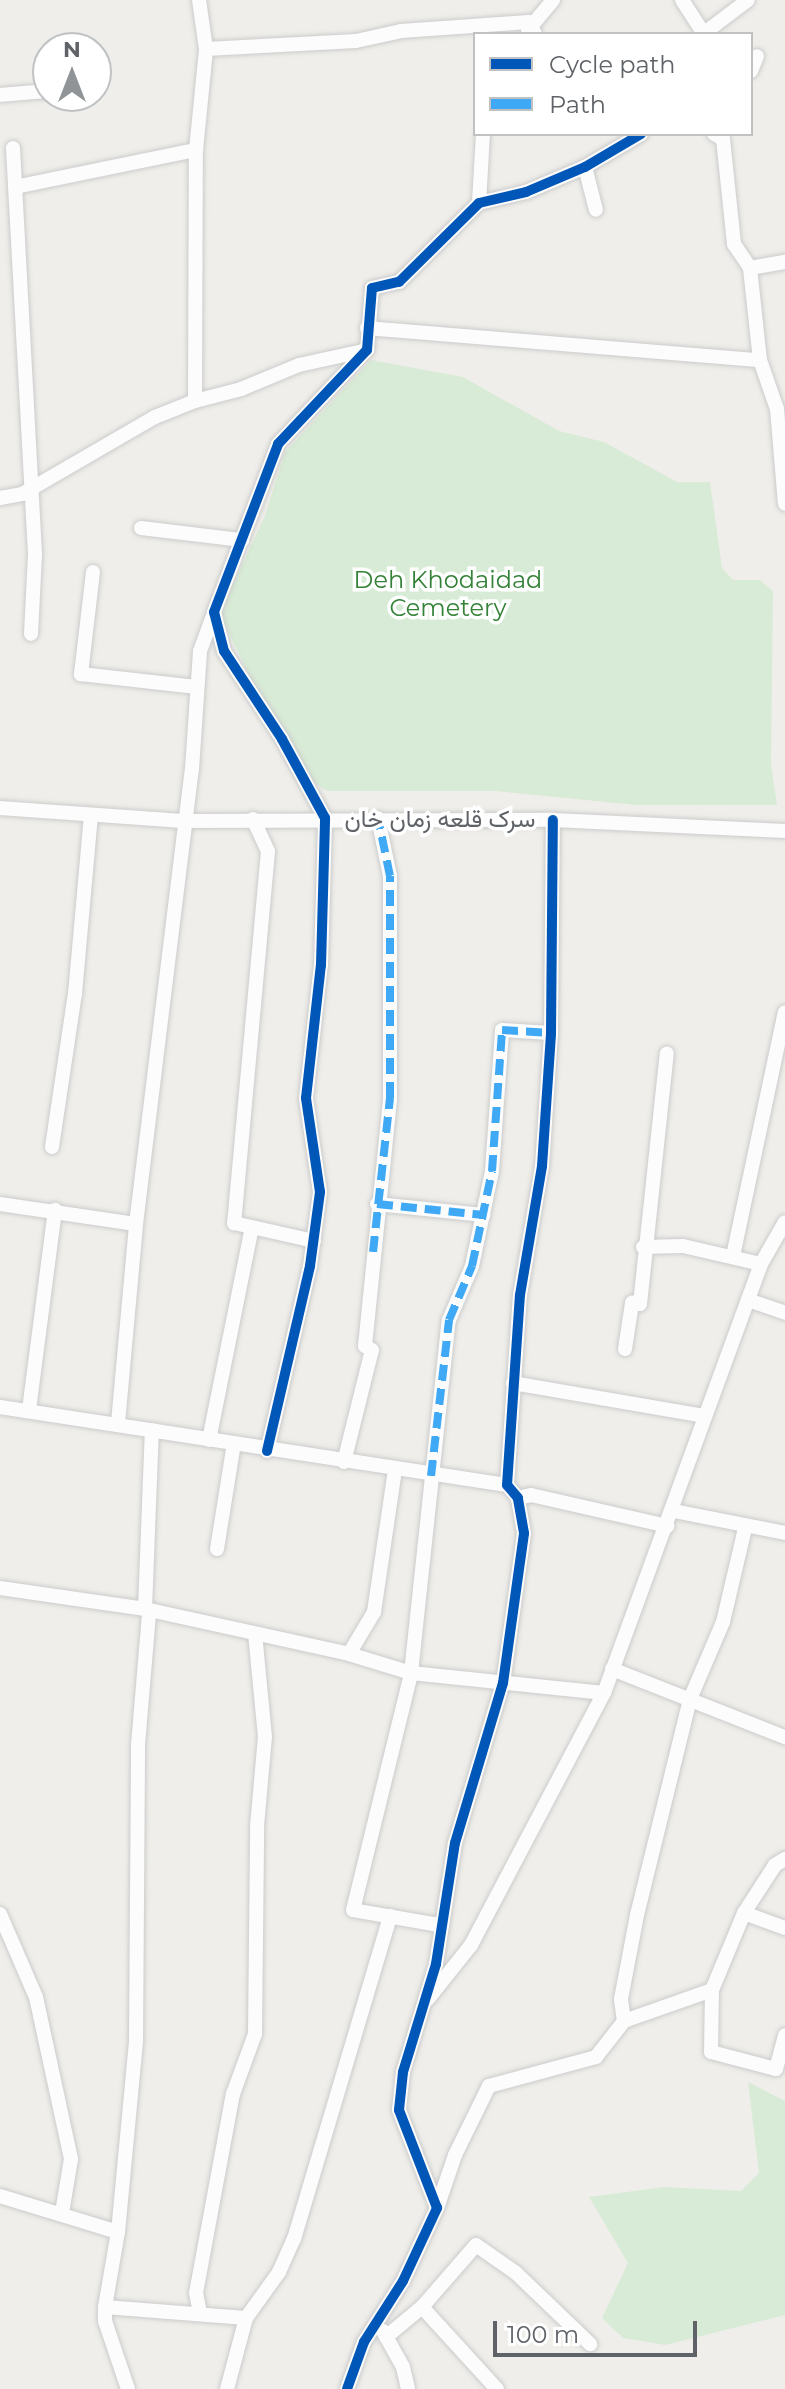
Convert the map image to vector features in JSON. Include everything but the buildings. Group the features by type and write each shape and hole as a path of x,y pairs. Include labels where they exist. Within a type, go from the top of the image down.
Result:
{"street":[{"path":"195,401 196,150 206,49 199,0"},
{"path":"206,49 356,41 401,31 530,30 553,0"},
{"path":"682,0 702,32"},
{"path":"704,32 748,0"},
{"path":"753,66 757,56"},
{"path":"0,95 32,92"},
{"path":"479,203 483,136"},
{"path":"118,1423 136,1224 200,651 278,444 367,350 372,288 399,282 479,203 526,192 585,167 638,136"},
{"path":"721,136 734,244 750,268 760,360 781,409 785,504"},
{"path":"13,148 28,487 35,555 31,634"},
{"path":"15,187 196,150"},
{"path":"585,167 596,210"},
{"path":"750,268 753,264 785,262"},
{"path":"367,328 760,360"},
{"path":"0,498 22,494 28,487 195,401 241,389 299,365 367,350"},
{"path":"141,528 242,540"},
{"path":"93,572 81,674 196,687"},
{"path":"214,612 224,651 282,739 325,818 321,965 306,1098 320,1192 314,1241 267,1451"},
{"name":"سرک قلعه زمان خان","path":"0,808 183,821 325,818 553,820 785,831"},
{"path":"52,1147 75,994 91,816"},
{"path":"344,1462 372,1350 365,1346 390,1098 390,892 378,818"},
{"path":"253,819 268,851 233,1206 234,1223 314,1241"},
{"path":"507,1485 520,1295 542,1166 551,1033 553,820"},
{"path":"733,1256 785,1012"},
{"path":"439,1925 353,1910 411,1673 449,1320 472,1266 492,1171 502,1030 551,1033"},
{"path":"625,1349 632,1303 640,1304 643,1247 667,1053"},
{"path":"0,1204 136,1224"},
{"path":"377,1204 483,1215"},
{"path":"29,1410 55,1210"},
{"path":"420,2008 471,1945 604,1693 674,1511 704,1416 761,1264 785,1222"},
{"path":"209,1440 252,1227"},
{"path":"643,1247 683,1246 761,1264"},
{"path":"748,1300 785,1313"},
{"path":"513,1383 704,1416"},
{"path":"0,1407 118,1423 267,1451 507,1485 518,1498 524,1533 503,1683 455,1843 439,1925 436,1964 420,2008 403,2072 399,2110 437,2208"},
{"path":"128,2389 105,2321 105,2307 118,2232 136,2042 138,1745 147,1611 152,1430"},
{"path":"217,1549 234,1443"},
{"path":"349,1654 374,1612 395,1470"},
{"path":"518,1498 531,1495 668,1526"},
{"path":"674,1511 745,1528 785,1533"},
{"path":"624,2021 621,1999 637,1915 690,1699 723,1622 745,1528"},
{"path":"0,1588 147,1611 349,1654 411,1673 604,1693"},
{"path":"200,2313 196,2293 233,2094 255,2034 257,1826 265,1737 255,1634"},
{"path":"612,1669 785,1737"},
{"path":"785,1859 775,1865 744,1913 712,1990 711,2052 776,2069 785,2035"},
{"path":"744,1913 785,1928"},
{"path":"0,1914 36,1997 71,2159 62,2213"},
{"path":"227,2389 246,2318 279,2272 294,2239 390,1916"},
{"path":"347,2389 377,2320 437,2208 455,2155 489,2086 596,2057 624,2021 712,1990"},
{"path":"0,2196 118,2232"},
{"path":"386,2337 422,2307 476,2245 516,2273 590,2344"},
{"path":"105,2307 246,2318"},
{"path":"422,2307 497,2389"},
{"path":"377,2320 403,2367 408,2389"}],"green space":[{"name":"Deh Khodaidad Cemetery","path":"371,360 463,377 559,431 604,442 677,482 710,482 722,568 733,580 760,580 773,591 771,764 777,805 636,805 496,791 327,791 315,783 259,695 219,613 265,516 285,452"},
{"path":"748,2082 785,2101 785,2315 665,2345 623,2338 602,2318 628,2263 589,2197 664,2187 741,2191 759,2173"}],"marked path":[{"path":"373,1252 390,1098 390,876 378,818"},
{"path":"431,1476 449,1320 472,1266 492,1171 502,1030 551,1033"},
{"path":"377,1204 483,1215"}],"cycle path":[{"path":"267,1451 310,1266 320,1192 306,1098 321,965 325,818 282,739 224,651 214,612 278,444 367,350 372,288 399,282 479,203 526,192 585,167 638,136"},
{"path":"347,2389 364,2342 403,2281 437,2208 399,2110 403,2072 436,1964 455,1843 503,1683 524,1533 518,1498 507,1485 520,1295 542,1166 551,1033 553,820"}]}
